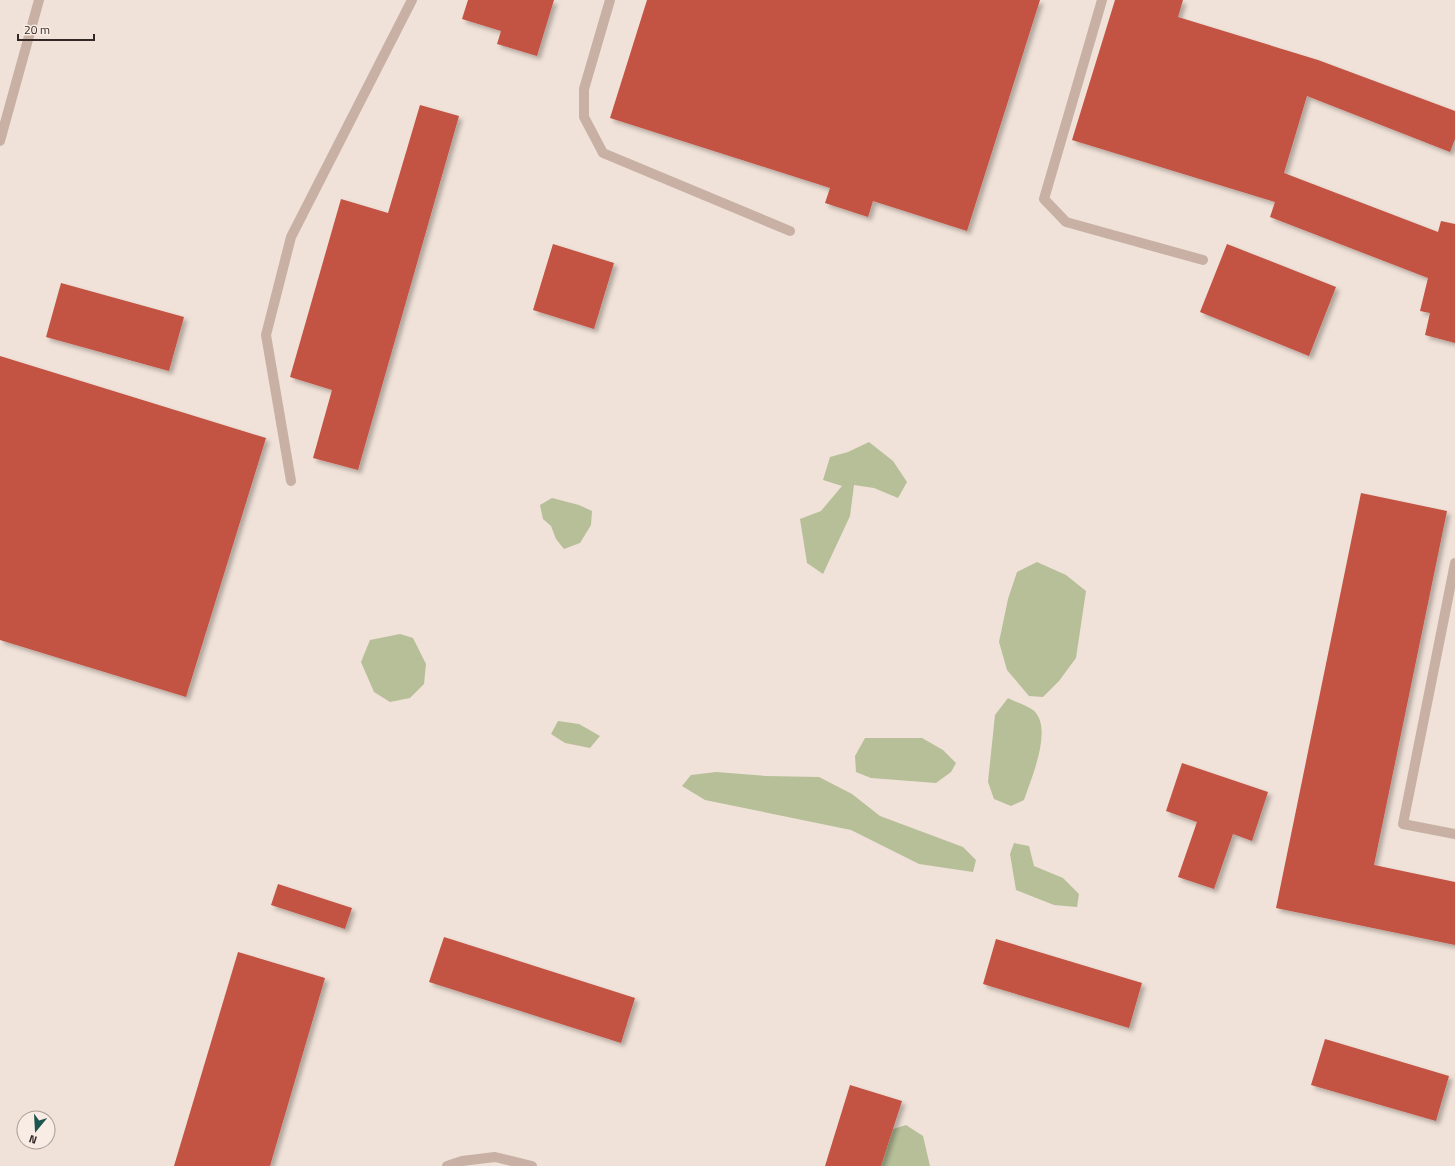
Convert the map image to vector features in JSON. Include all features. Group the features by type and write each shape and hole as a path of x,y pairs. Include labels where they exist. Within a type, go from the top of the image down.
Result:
{"lane":[{"path":"0,141 39,0"},
{"path":"291,481 266,336 291,238 412,0"},
{"path":"610,0 584,89 584,117 603,153 790,231"},
{"path":"1102,0 1044,199 1066,222 1203,260"},
{"path":"1455,563 1403,824 1455,834"},
{"path":"447,1166 462,1161 495,1157 532,1166"}],"green space":[{"path":"869,442 893,461 907,482 898,498 874,488 854,485 850,516 823,574 807,563 800,519 821,511 842,486 823,480 830,457 848,452"},
{"path":"552,498 579,505 592,511 591,525 580,543 564,549 556,539 551,526 543,519 540,505"},
{"path":"1037,562 1066,575 1086,591 1076,658 1059,681 1043,697 1029,696 1007,670 999,642 1008,599 1017,572"},
{"path":"400,634 413,638 426,664 424,684 410,698 390,702 374,692 361,662 370,640"},
{"path":"1008,698 1033,710 1039,718 1041,728 1039,754 1024,800 1011,806 994,799 988,782 995,715"},
{"path":"558,721 579,724 600,736 590,748 565,743 551,734"},
{"path":"865,738 922,738 943,750 956,763 951,772 936,783 871,778 856,772 855,756"},
{"path":"716,772 766,776 819,777 852,794 880,816 963,847 976,860 973,872 919,864 851,830 705,800 682,786 691,775"},
{"path":"1014,843 1029,846 1034,866 1063,878 1079,894 1077,907 1054,905 1016,890 1010,854"},
{"path":"906,1125 923,1136 930,1166 881,1166 893,1129"}],"building":[{"path":"468,0 554,0 537,56 497,44 501,31 462,19"},
{"path":"647,0 1040,0 967,231 873,201 868,217 825,203 830,188 610,118"},
{"path":"1115,0 1183,0 1178,17 1318,60 1455,111 1455,139 1450,152 1307,96 1284,173 1438,232 1441,221 1455,224 1455,343 1425,335 1430,313 1420,311 1428,278 1270,217 1275,202 1072,140"},
{"path":"420,105 459,116 358,470 313,458 332,390 290,377 341,199 388,213"},
{"path":"553,244 614,263 594,329 533,310"},
{"path":"1227,244 1336,287 1309,356 1200,312"},
{"path":"61,283 184,317 169,371 46,337"},
{"path":"0,356 266,438 186,697 0,640"},
{"path":"1361,493 1447,511 1374,865 1455,882 1455,945 1276,908"},
{"path":"1182,763 1268,792 1252,841 1233,834 1214,889 1178,877 1197,822 1166,811"},
{"path":"278,884 352,908 345,929 271,905"},
{"path":"444,937 635,998 621,1043 429,982"},
{"path":"996,939 1142,983 1129,1028 983,984"},
{"path":"238,952 325,978 270,1166 174,1166"},
{"path":"1325,1039 1449,1076 1436,1121 1311,1085"},
{"path":"850,1085 902,1101 881,1166 825,1166"}]}
